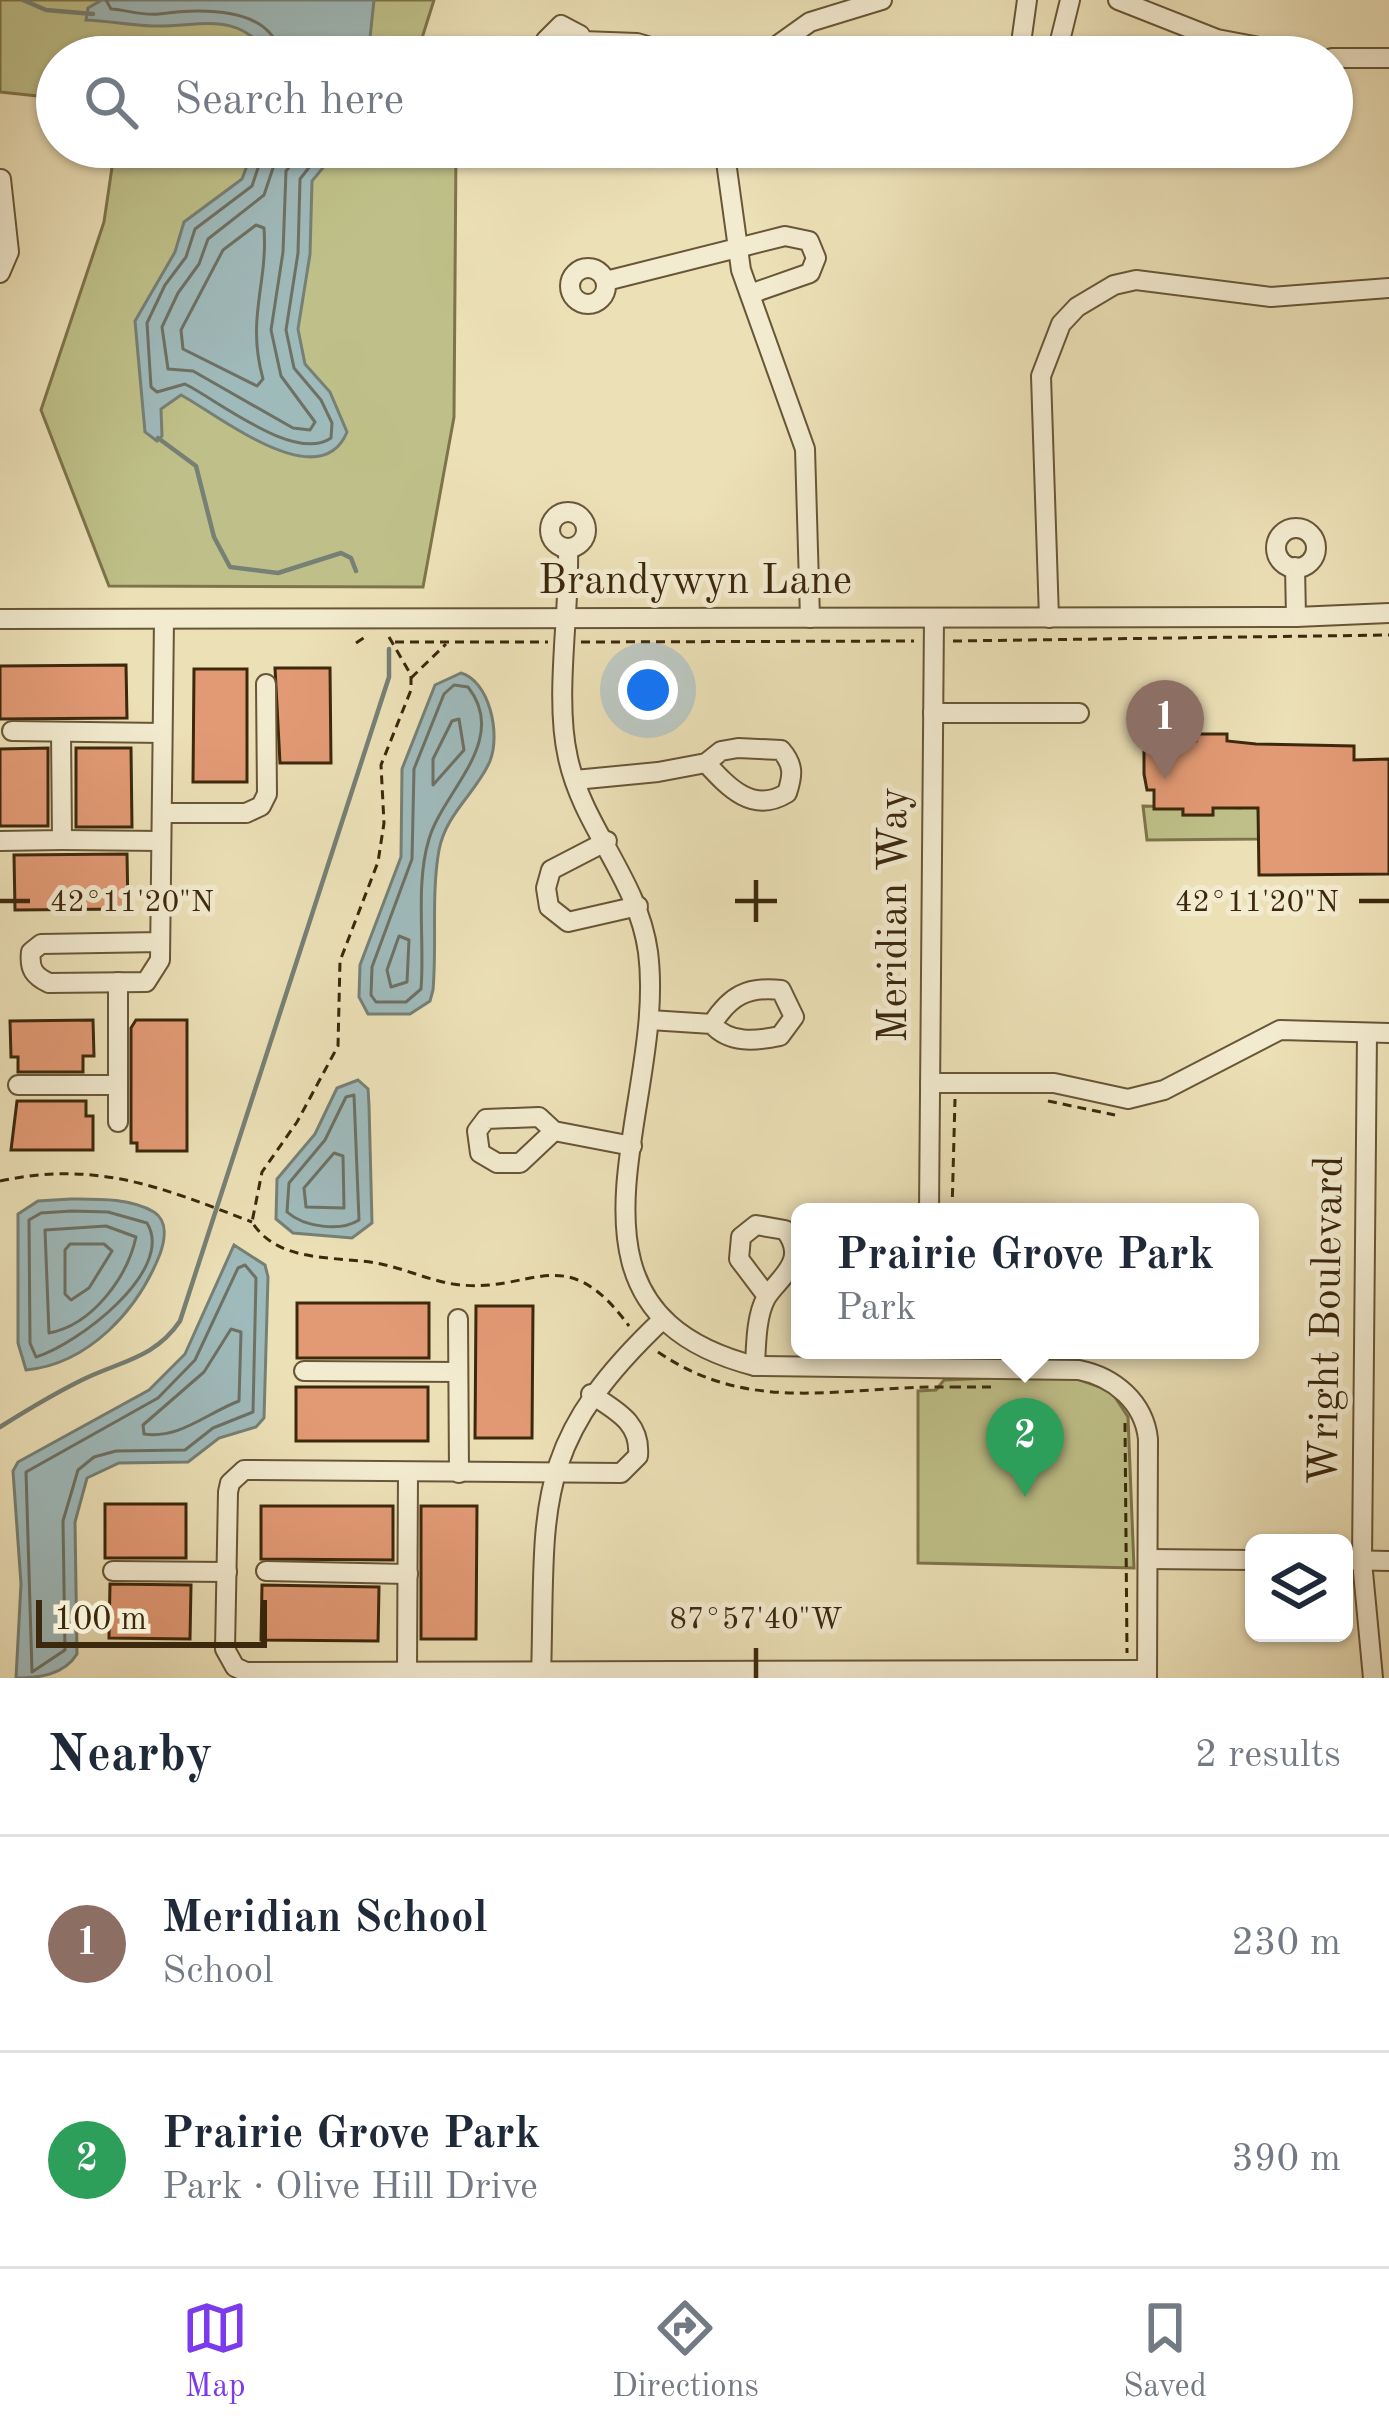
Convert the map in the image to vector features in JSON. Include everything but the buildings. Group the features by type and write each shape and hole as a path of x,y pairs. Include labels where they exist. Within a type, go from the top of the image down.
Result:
{"street":[{"path":"789,36 809,22 882,0"},
{"path":"1022,36 1027,0"},
{"path":"1061,36 1070,0"},
{"path":"1118,0 1212,36"},
{"path":"549,36 556,27 572,27 575,36"},
{"path":"1353,58 1389,58"},
{"path":"727,168 737,249 805,449 810,618"},
{"path":"0,273 9,252 1,179"},
{"path":"606,281 790,235 805,238 814,248 816,263 806,276 750,294"},
{"path":"1049,618 1041,376 1055,336 1077,307 1114,285 1136,280 1271,297 1389,288"},
{"path":"568,548 570,618 562,717 574,780 638,906 648,951 650,1020 623,1238 636,1274 662,1320 706,1354 755,1366 928,1360 952,1370 1079,1370 1125,1392 1147,1427 1148,1558 1140,1672 245,1675 235,1667 225,1649 230,1483 244,1470 614,1475 635,1463 639,1445 634,1428 591,1394"},
{"path":"1295,567 1296,617"},
{"name":"Brandywyn Lane","path":"0,619 1389,613"},
{"name":"Meridian Way","path":"929,1203 934,618"},
{"path":"160,942 41,944 31,952 37,978 49,983 146,982 157,973 160,942 164,619"},
{"path":"162,813 246,813 261,806 267,794 266,684"},
{"path":"933,713 1079,713"},
{"path":"12,731 162,733"},
{"path":"61,732 62,840"},
{"path":"574,780 706,763"},
{"path":"0,841 161,841"},
{"path":"607,842 551,869 546,888 549,908 568,922 638,906"},
{"path":"118,982 118,1122"},
{"path":"650,1020 712,1024"},
{"path":"930,1083 1054,1083 1128,1099 1164,1090 1280,1030 1389,1033"},
{"name":"Wright Boulevard","path":"1367,1033 1353,1561 1373,1678"},
{"path":"18,1085 118,1085"},
{"path":"554,1131 632,1146"},
{"path":"755,1366 767,1295"},
{"path":"458,1319 459,1473"},
{"path":"542,1675 544,1551 553,1473 591,1394 662,1320"},
{"path":"304,1371 458,1372"},
{"path":"407,1672 408,1473"},
{"path":"1148,1558 1245,1560"},
{"path":"1353,1561 1389,1561"},
{"path":"113,1571 227,1572"},
{"path":"266,1571 408,1574"}],"path":[{"path":"394,642 1389,634"},
{"path":"411,678 448,642"},
{"path":"0,1181 51,1173 124,1175 253,1222"},
{"path":"952,1370 952,1388 996,1387"},
{"path":"1124,1418 1140,1672"}],"green space":[{"path":"0,0 434,0 423,36 36,36 36,96 0,92"},
{"path":"112,168 456,168 454,417 423,587 109,586 41,410 104,222"},
{"path":"1258,791 1259,839 1147,840 1143,806 1183,807 1183,815 1212,815 1213,806 1241,808"},
{"path":"1066,1375 1111,1391 1128,1417 1134,1568 918,1563 918,1391 936,1390 944,1380"}],"water":[{"path":"102,0 374,0 370,36 250,36 216,24 152,26 86,20 88,8"},
{"path":"246,168 323,168 312,181 310,254 298,329 305,364 330,392 347,432 334,450 315,457 267,445 181,395 161,409 162,436 157,441 145,432 135,321 175,252 184,222 242,179"},
{"path":"461,673 485,697 493,723 493,750 484,772 448,825 439,850 430,1001 410,1014 368,1014 359,997 360,965 401,857 402,769 435,685"},
{"path":"358,1080 368,1089 372,1223 352,1238 293,1233 276,1219 277,1179 315,1134 337,1088"},
{"path":"71,1199 145,1207 163,1226 162,1249 139,1295 108,1331 70,1357 26,1370 18,1343 18,1214 38,1201"},
{"path":"234,1245 265,1265 268,1277 264,1418 256,1427 219,1438 188,1462 119,1463 87,1478 75,1522 77,1654 58,1671 16,1678 21,1584 13,1471 18,1462 149,1390 185,1354"}],"waterway":[{"path":"23,0 46,10 93,14"},
{"path":"158,438 196,466 214,537 230,567 278,573 341,553 351,558 356,571"},
{"path":"0,1427 73,1384 148,1351 180,1321 389,677 389,649"}],"place":[{"name":"Meridian School","path":"1165,779"},
{"name":"Prairie Grove Park","path":"1025,1497"}]}
